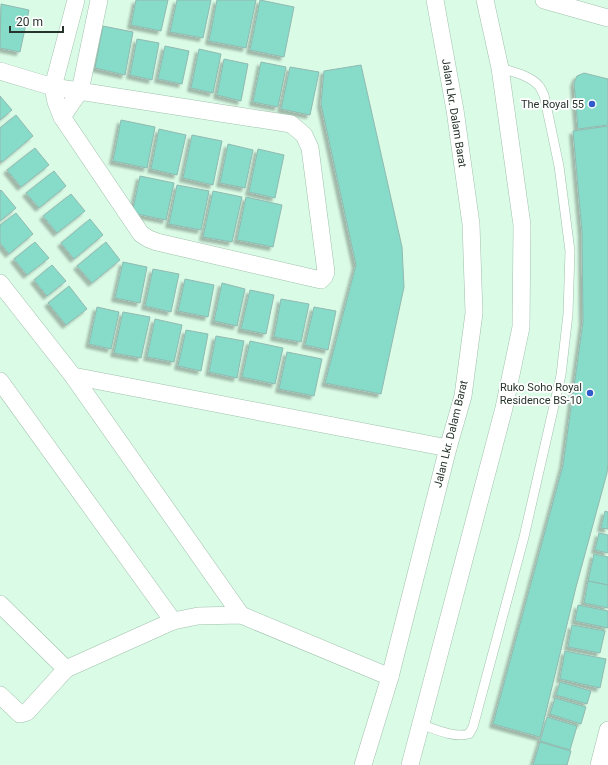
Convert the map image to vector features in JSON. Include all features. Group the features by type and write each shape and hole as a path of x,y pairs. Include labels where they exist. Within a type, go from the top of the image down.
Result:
{"street":[{"path":"0,71 53,87 291,124 304,135 310,148 326,272 321,280 157,242 140,234 62,117 56,102 53,87 76,0"},
{"path":"62,117 80,91 99,0"},
{"name":"Jalan Lkr. Dalam Barat","path":"362,765 390,677 448,448 463,396 474,313 471,224 455,110 435,0"},
{"path":"410,765 504,408 521,327 522,225 500,68 485,0"},
{"path":"544,0 608,18"},
{"path":"0,283 73,376 241,615"},
{"path":"73,376 448,448"},
{"path":"0,381 173,621"},
{"path":"0,604 66,669"},
{"path":"0,695 20,714 27,712 66,669 173,621 198,616 241,615 390,677"},
{"path":"599,765 608,730"}],"lane":[{"path":"420,724 446,733 463,736 469,734 473,727 524,537 561,375 568,314 570,251 559,166 544,95 541,88 526,77 500,68"}],"building":[{"path":"136,0 168,0 161,31 131,25"},
{"path":"177,0 211,0 203,38 170,32"},
{"path":"217,0 256,0 246,48 209,41"},
{"path":"260,0 294,7 284,57 250,50"},
{"path":"1,4 29,10 20,52 0,48"},
{"path":"103,26 133,32 125,75 95,68"},
{"path":"137,39 159,43 152,80 130,75"},
{"path":"165,46 189,51 182,84 158,79"},
{"path":"199,49 221,54 213,93 191,88"},
{"path":"224,59 248,64 241,101 217,95"},
{"path":"261,62 286,67 278,107 253,102"},
{"path":"361,65 402,247 404,287 381,394 325,383 356,265 321,104 324,71"},
{"path":"290,67 319,72 310,115 281,109"},
{"name":"The Royal 55","path":"584,73 608,79 608,125 578,129 574,83 577,76"},
{"path":"0,96 12,110 0,120"},
{"path":"16,115 33,136 2,162 0,160 0,128"},
{"path":"121,120 155,127 147,168 113,161"},
{"name":"Ruko Soho Royal Residence BS-10","path":"608,126 607,473 576,587 540,737 493,724 563,465 583,322 582,232 573,131"},
{"path":"159,129 186,135 177,175 151,169"},
{"path":"192,135 222,141 213,185 183,178"},
{"path":"228,144 253,150 245,188 220,183"},
{"path":"35,148 49,165 21,187 7,170"},
{"path":"258,149 284,155 275,198 249,192"},
{"path":"54,171 66,186 39,208 26,193"},
{"path":"140,176 174,183 166,220 132,213"},
{"path":"177,185 209,191 201,230 169,224"},
{"path":"1,190 16,208 0,221 0,191"},
{"path":"213,191 242,197 232,242 203,237"},
{"path":"71,194 85,211 57,233 43,216"},
{"path":"246,197 282,205 273,247 237,240"},
{"path":"16,213 33,234 9,254 0,243 0,225"},
{"path":"90,219 103,235 74,259 61,243"},
{"path":"35,242 49,258 27,275 14,259"},
{"path":"106,242 120,260 92,283 77,266"},
{"path":"123,262 147,267 140,303 115,298"},
{"path":"52,265 66,281 47,296 34,280"},
{"path":"153,269 179,274 171,312 145,306"},
{"path":"185,279 214,285 208,317 178,311"},
{"path":"222,283 245,289 237,326 214,321"},
{"path":"69,286 87,309 66,325 48,303"},
{"path":"250,290 274,295 266,334 241,329"},
{"path":"281,299 309,304 301,342 274,337"},
{"path":"97,307 119,312 111,349 89,344"},
{"path":"314,307 336,311 328,350 305,345"},
{"path":"123,312 150,317 141,358 114,353"},
{"path":"155,319 182,325 174,362 147,357"},
{"path":"186,330 208,334 201,371 178,366"},
{"path":"216,336 244,341 237,378 209,372"},
{"path":"250,341 283,348 275,384 242,377"},
{"path":"287,352 322,359 314,396 279,389"},
{"path":"605,511 608,512 608,529 601,528"},
{"path":"599,533 608,535 608,553 595,550"},
{"path":"594,554 608,557 608,585 588,581"},
{"path":"588,581 608,585 608,608 584,603"},
{"path":"578,605 608,611 608,628 575,621"},
{"path":"572,625 605,631 600,653 568,647"},
{"path":"565,651 606,659 600,688 560,679"},
{"path":"560,682 591,691 587,704 556,695"},
{"path":"555,698 586,707 581,724 550,714"},
{"path":"547,717 577,726 570,750 540,741"},
{"path":"540,742 571,751 567,765 533,765"}],"place":[{"name":"The Royal 55","path":"592,104"},
{"name":"Ruko Soho Royal Residence BS-10","path":"590,393"}]}
